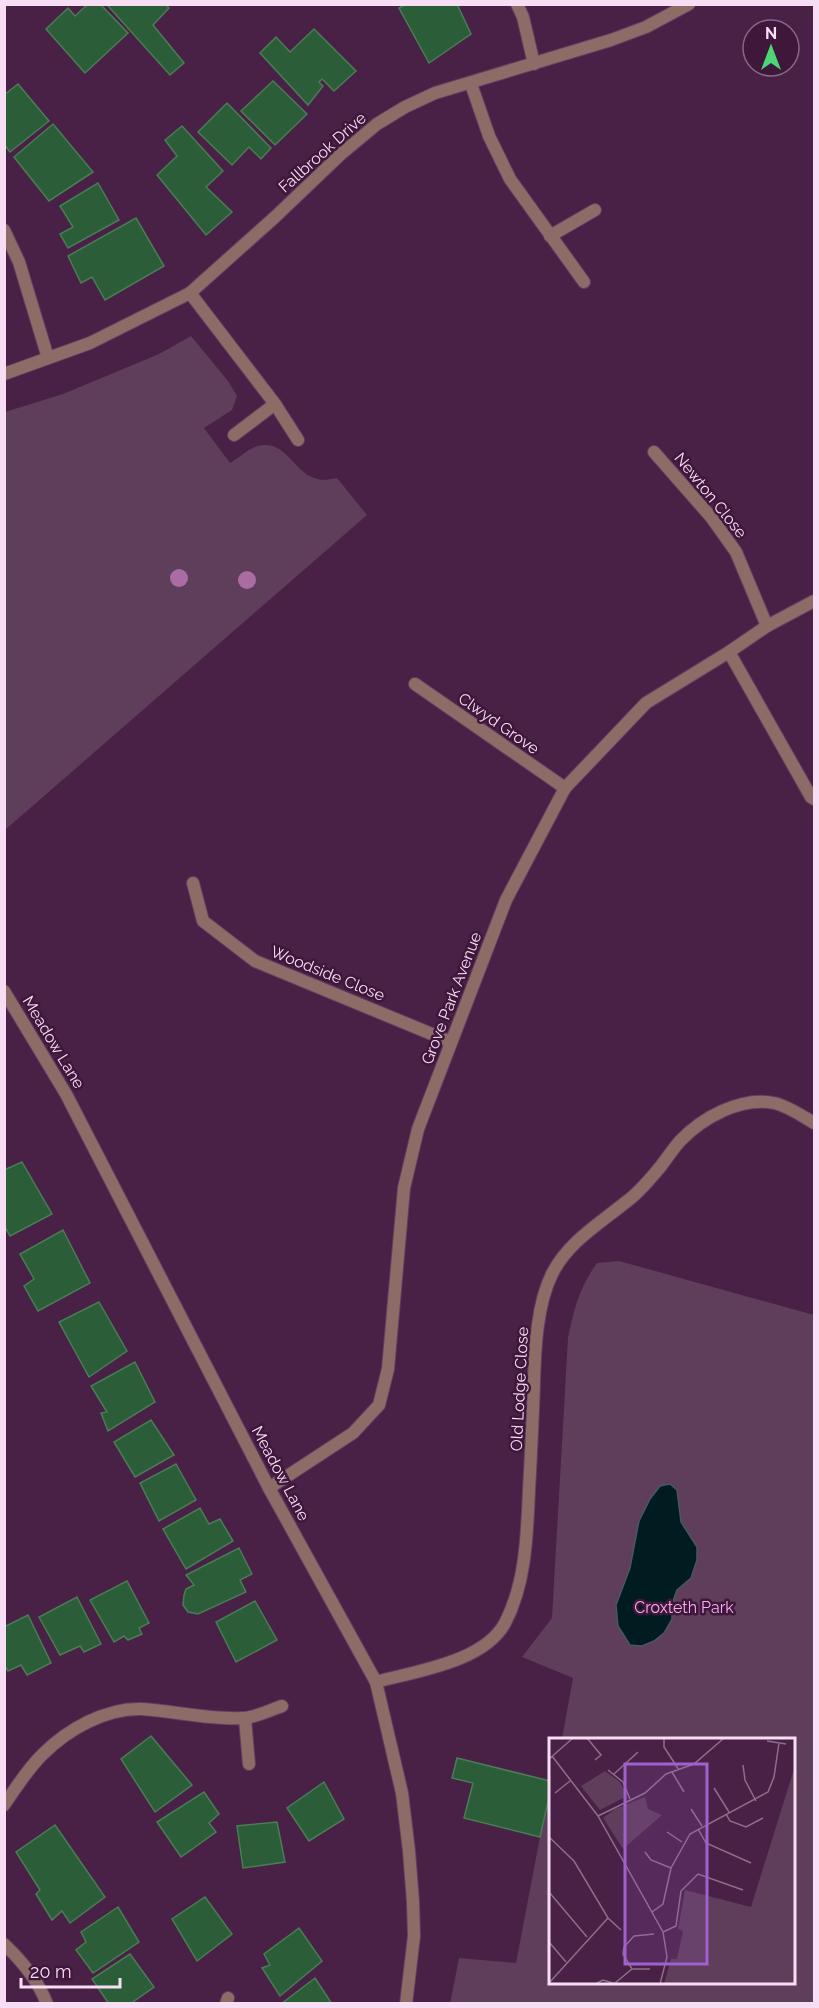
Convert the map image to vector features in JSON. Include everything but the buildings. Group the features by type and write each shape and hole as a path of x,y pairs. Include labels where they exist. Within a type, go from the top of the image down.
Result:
{"street":[{"path":"517,4 523,17 534,64"},
{"name":"Fallbrook Drive","path":"4,374 90,343 190,293 341,154 377,124 405,107 435,93 611,40 646,27 689,4"},
{"path":"471,84 489,136 510,179 584,282"},
{"path":"550,236 595,210"},
{"path":"4,230 19,262 48,358"},
{"path":"190,293 275,404 298,440"},
{"path":"234,435 275,404"},
{"name":"Newton Close","path":"654,452 711,517 736,552 767,626"},
{"name":"Grove Park Avenue","path":"269,1488 353,1433 379,1405 388,1369 404,1188 418,1129 506,900 565,788 646,704 767,626 814,602"},
{"path":"729,652 814,799"},
{"name":"Clwyd Grove","path":"415,684 565,788"},
{"name":"Woodside Close","path":"193,883 203,921 255,961 451,1042"},
{"name":"Meadow Lane","path":"4,991 66,1094 269,1488 376,1682 402,1792 411,1872 414,1936 406,2004"},
{"name":"Old Lodge Close","path":"376,1682 463,1658 483,1647 504,1625 518,1590 525,1548 535,1347 541,1312 552,1275 567,1252 589,1230 627,1202 645,1185 681,1140 702,1122 728,1108 749,1103 773,1103 814,1123"},
{"path":"4,1805 42,1754 66,1734 112,1713 139,1709 245,1719 282,1706"},
{"path":"245,1719 249,1764"},
{"path":"4,1944 19,1958 41,1989 47,2004"}],"green space":[{"path":"191,336 228,381 237,396 232,410 204,428 230,463 258,446 268,445 276,448 310,476 322,480 337,478 367,515 5,830 5,412 63,394 159,354"},
{"name":"Croxteth Park","path":"619,1261 814,1315 814,2003 450,2004 459,1958 516,1963 549,1797 549,1984 795,1984 795,1738 562,1738 573,1678 522,1657 552,1618 568,1338 581,1290 597,1263"}],"shaded area":[{"path":"670,1484 677,1490 681,1522 697,1547 697,1560 691,1578 677,1590 672,1604 672,1619 664,1633 654,1641 642,1646 630,1645 618,1626 616,1605 630,1568 639,1521 650,1499 660,1486"}]}
